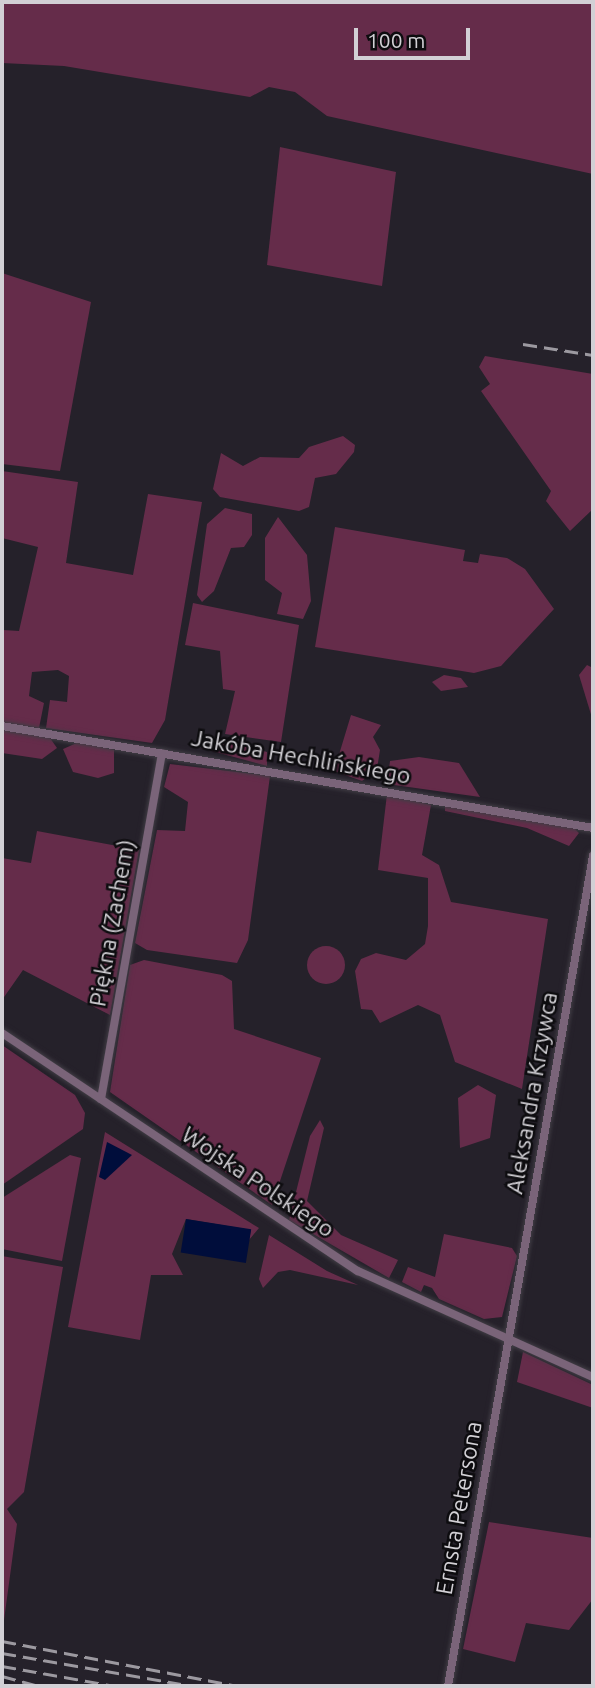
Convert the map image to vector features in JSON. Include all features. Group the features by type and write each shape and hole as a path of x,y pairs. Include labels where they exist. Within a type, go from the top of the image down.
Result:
{"street":[{"name":"Jakóba Hechlińskiego","path":"2,726 593,828"},
{"name":"Piękna (Zachem)","path":"100,1100 162,753"},
{"name":"Aleksandra Krzywca","path":"509,1336 593,856"},
{"name":"Wojska Polskiego","path":"2,1033 358,1271 509,1336 593,1377"},
{"name":"Ernsta Petersona","path":"448,1686 509,1336"}],"shaded area":[{"path":"2,2 593,2 593,174 327,116 295,92 269,87 250,97 64,66 2,63"},
{"path":"280,147 396,172 382,286 267,265"},
{"path":"2,273 91,302 60,471 2,464"},
{"path":"485,356 593,374 593,509 570,531 546,501 551,491 481,391 490,384 479,367"},
{"path":"343,436 355,445 354,452 336,474 315,478 309,507 299,511 220,497 213,489 221,453 243,466 260,457 299,458 309,447"},
{"path":"2,471 78,482 66,563 133,575 148,494 202,502 165,720 152,743 46,728 50,700 67,702 69,676 58,670 32,672 29,696 44,703 39,728 2,722 3,630 19,631 38,547 2,538"},
{"path":"225,508 252,514 252,535 244,547 231,548 214,591 202,602 197,595 207,524"},
{"path":"278,517 307,555 311,601 303,619 277,614 282,593 265,580 265,538"},
{"path":"335,527 465,550 463,561 478,563 480,554 507,558 525,569 554,609 501,666 474,673 315,647"},
{"path":"193,603 299,625 281,742 225,734 235,691 223,689 220,651 185,645"},
{"path":"587,665 593,668 593,721 579,675"},
{"path":"444,675 461,678 468,687 441,691 432,682"},
{"path":"351,715 381,725 373,737 380,750 377,769 362,781 334,771"},
{"path":"2,727 50,738 57,748 42,759 2,753"},
{"path":"79,742 114,750 114,773 98,778 73,772 63,749"},
{"path":"234,742 267,752 267,766 201,748"},
{"path":"419,757 459,763 480,797 387,784 390,761"},
{"path":"170,764 270,776 248,940 237,963 147,950 135,943 157,830 185,831 188,802 164,787"},
{"path":"387,794 431,805 422,855 439,865 451,902 548,919 522,1089 455,1062 440,1015 418,1005 380,1023 372,1010 361,1009 355,971 361,959 376,953 406,960 425,944 428,926 428,878 378,870"},
{"path":"445,805 573,827 579,833 569,846 527,828 445,811"},
{"path":"37,831 139,850 110,1015 23,970 2,1000 2,858 31,863"},
{"path":"326,946 339,952 345,965 339,978 326,984 313,978 307,965 313,952"},
{"path":"144,960 222,975 232,981 234,1029 321,1058 272,1205 110,1092 130,965"},
{"path":"2,1045 75,1095 85,1113 83,1129 2,1185"},
{"path":"478,1085 496,1095 490,1138 460,1148 458,1098"},
{"path":"320,1120 324,1128 307,1201 341,1235 398,1260 389,1278 289,1220 310,1136"},
{"path":"105,1132 259,1228 249,1240 251,1230 186,1219 172,1254 183,1275 151,1275 140,1340 68,1327"},
{"path":"107,1142 132,1155 105,1180 99,1177"},
{"path":"70,1155 81,1158 62,1261 2,1249 2,1198"},
{"path":"186,1219 251,1229 246,1263 181,1253"},
{"path":"444,1234 512,1248 517,1256 502,1317 484,1319 439,1299 432,1288 424,1285 421,1292 402,1282 408,1267 435,1277"},
{"path":"269,1235 327,1271 358,1285 290,1270 278,1272 263,1288 259,1279"},
{"path":"2,1256 63,1267 24,1492 7,1509 17,1524 2,1635"},
{"path":"523,1352 593,1385 593,1408 517,1382"},
{"path":"489,1522 593,1538 593,1599 569,1630 526,1623 515,1662 463,1649"}],"railway":[{"path":"523,344 593,355"},
{"path":"2,1641 238,1686"},
{"path":"2,1653 194,1686"},
{"path":"2,1666 116,1686"},
{"path":"2,1676 40,1686"}]}
